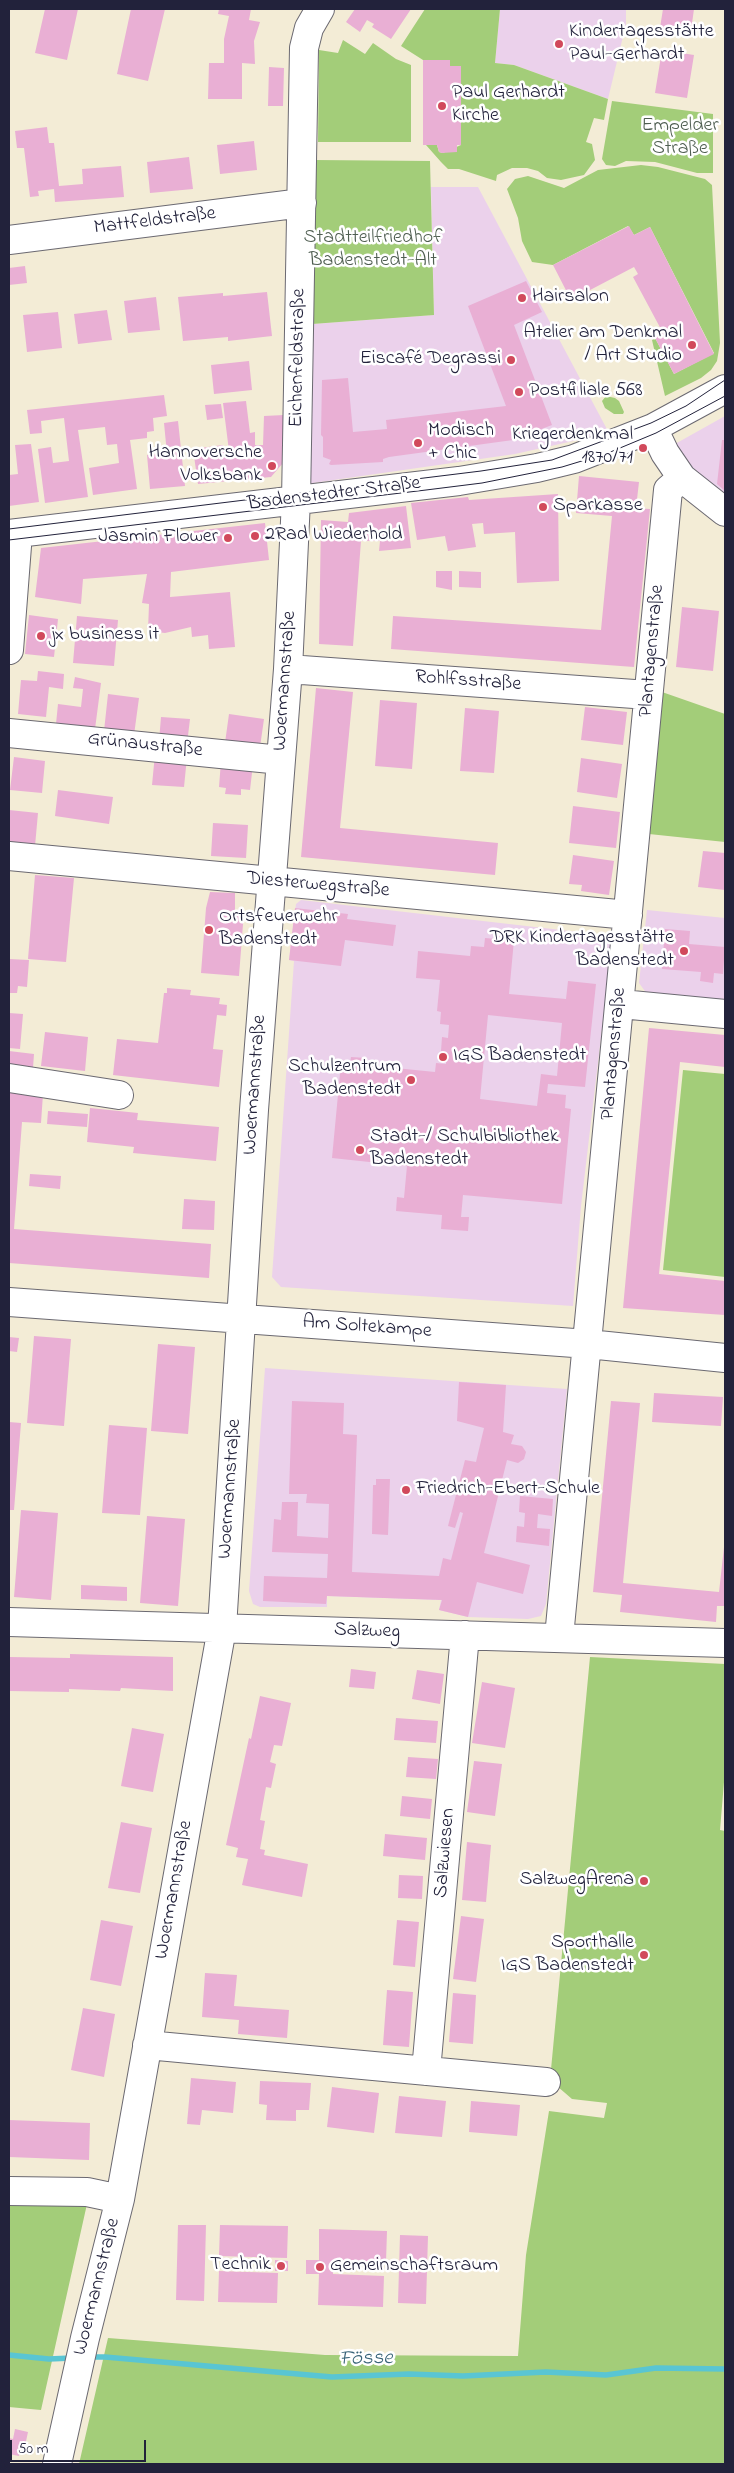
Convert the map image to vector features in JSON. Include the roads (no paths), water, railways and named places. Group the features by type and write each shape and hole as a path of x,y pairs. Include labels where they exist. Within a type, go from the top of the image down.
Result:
{"street":[{"name":"Eichenfeldstraße","path":"296,500 304,48 308,28 320,9"},
{"name":"Mattfeldstraße","path":"9,240 302,203"},
{"path":"725,389 653,428 665,452 682,478 725,512"},
{"name":"Badenstedter Straße","path":"13,533 459,481 537,468 574,459 653,428"},
{"name":"Plantagenstraße","path":"559,1637 621,1004 668,490 682,478"},
{"name":"Woermannstraße","path":"58,2464 85,2338 120,2199 222,1628 254,1110 288,670 296,500"},
{"path":"9,650 13,533"},
{"name":"Rohlfsstraße","path":"288,670 648,695"},
{"name":"Grünaustraße","path":"9,733 281,760"},
{"name":"Diesterwegstraße","path":"9,856 628,915"},
{"path":"621,1004 725,1014"},
{"path":"9,1078 119,1095"},
{"name":"Am Soltekampe","path":"9,1302 588,1344 725,1358"},
{"name":"Salzweg","path":"9,1622 725,1643"},
{"name":"Salzwiesen","path":"426,2071 465,1635"},
{"path":"147,2045 546,2082"},
{"path":"9,2190 87,2192 120,2199"}],"waterway":[{"name":"Fösse","path":"9,2355 49,2359 72,2358"},
{"name":"Fösse","path":"89,2357 332,2377 409,2374 463,2376 546,2372 606,2375 656,2368 725,2369"}],"tram line":[{"path":"9,529 481,471 552,460 651,423 686,406 725,380"},
{"path":"9,540 482,483 562,467 608,453 656,433 725,396"}],"place":[{"name":"Kindertagesstätte Paul-Gerhardt","path":"559,44"},
{"name":"Paul Gerhardt Kirche","path":"442,106"},
{"name":"Hairsalon","path":"522,298"},
{"name":"Atelier am Denkmal / Art Studio","path":"692,345"},
{"name":"Eiscafé Degrassi","path":"511,360"},
{"name":"Postfiliale 568","path":"519,392"},
{"name":"Modisch + Chic","path":"418,443"},
{"name":"Kriegerdenkmal 1870/71","path":"643,448"},
{"name":"Hannoversche Volksbank","path":"272,466"},
{"name":"Sparkasse","path":"543,507"},
{"name":"2Rad Wiederhold","path":"255,536"},
{"name":"Jasmin Flower","path":"228,538"},
{"name":"jx business it","path":"41,636"},
{"name":"Ortsfeuerwehr Badenstedt","path":"209,930"},
{"name":"DRK Kindertagesstätte Badenstedt","path":"684,951"},
{"name":"IGS Badenstedt","path":"443,1057"},
{"name":"Schulzentrum Badenstedt","path":"411,1080"},
{"name":"Stadt-/ Schulbibliothek Badenstedt","path":"360,1150"},
{"name":"Friedrich-Ebert-Schule","path":"406,1490"},
{"name":"SalzwegArena","path":"644,1881"},
{"name":"Sporthalle IGS Badenstedt","path":"644,1955"},
{"name":"Technik","path":"281,2266"},
{"name":"Gemeinschaftsraum","path":"320,2267"}],"park label":[{"name":"Empelder Straße","path":"680,138"},
{"name":"Stadtteilfriedhof Badenstedt-Alt","path":"373,250"}]}
